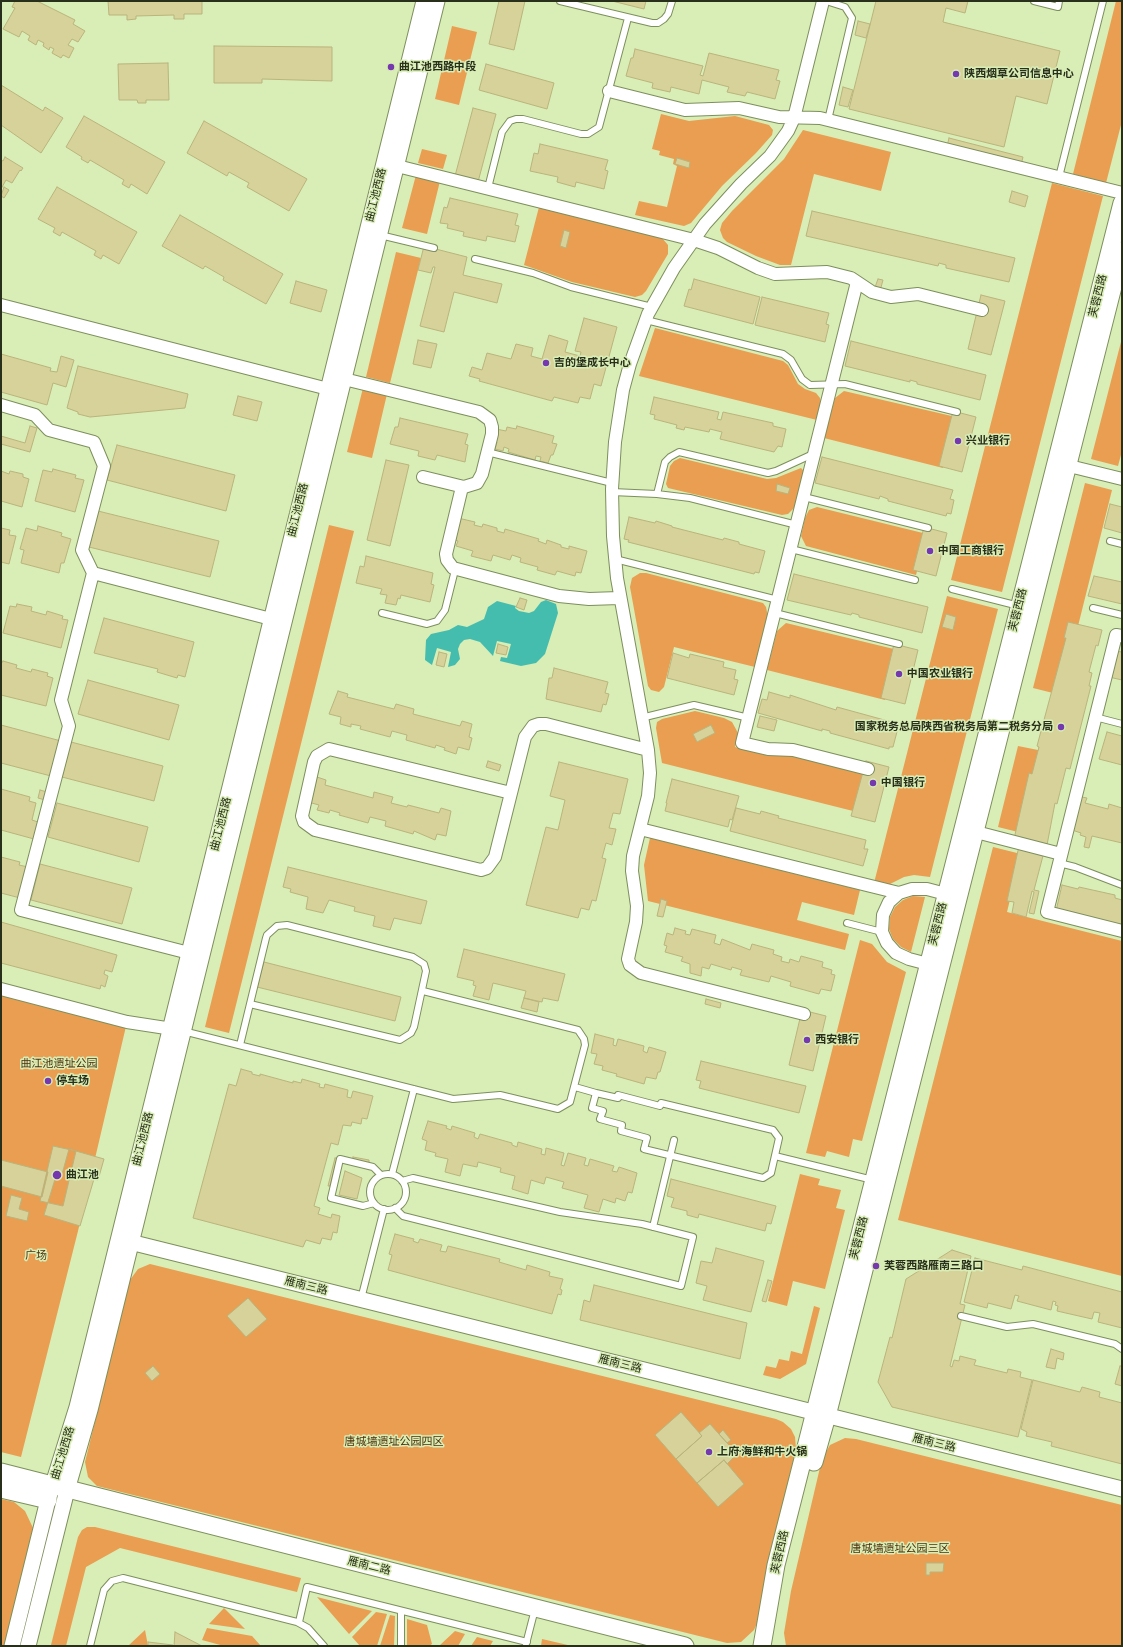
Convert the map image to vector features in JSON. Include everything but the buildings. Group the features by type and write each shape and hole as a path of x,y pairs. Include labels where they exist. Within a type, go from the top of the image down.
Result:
{"main road":[{"name":"芙蓉西路","path":"762,1646 776,1564 821,1414 976,832 1122,203"},
{"name":"芙蓉西路","path":"773,1646 786,1568 873,1181 1019,606 1062,464 1122,251"},
{"path":"1,1472 56,1492"},
{"path":"1,1489 56,1492"},
{"name":"雁南二路","path":"56,1492 536,1608 685,1646"}],"street":[{"name":"曲江池西路","path":"12,1646 56,1492 77,1407 125,1241 338,387 424,1"},
{"name":"曲江池西路","path":"177,1030 189,953 271,619 380,235 437,1"},
{"path":"804,1014 641,973 630,965 628,952 636,922 637,906 632,872 633,856 650,786 648,750 619,598 614,559 612,488 615,442 623,390 630,364 646,320 674,268 694,240 722,204 780,144 788,131 794,118 824,1"},
{"path":"609,92 685,110 739,108 779,117 811,117 828,120 1122,193"},
{"path":"397,166 694,240 718,248 758,268 775,274 827,272 858,282 872,292 891,297 918,294 982,310"},
{"path":"858,282 742,743 768,749 793,750 868,769"},
{"path":"1,305 338,387 479,412 486,416 492,427 479,480 471,486 462,487 423,477"},
{"path":"1,406 35,415 49,430 94,442 104,466 82,550 92,574 61,700 69,726 22,910 189,953"},
{"path":"1062,464 1122,479"},
{"path":"462,487 446,554 448,563 455,570 566,597 589,600 619,598"},
{"path":"92,574 271,619"},
{"path":"1122,636 1116,635 1047,912 1122,931"},
{"path":"511,793 336,749 329,749 317,756 314,762 302,816 304,822 315,830 474,870 481,870 487,868 495,857 511,793 525,737 528,731 539,724 648,750"},
{"path":"640,829 899,893"},
{"path":"976,832 1060,859"},
{"path":"928,964 909,959 896,953 886,943 882,932 883,916 889,902 899,893 912,889 927,889 946,894"},
{"path":"1,989 127,1022 177,1030"},
{"name":"雁南三路","path":"125,1241 1122,1489"},
{"name":"曲江池西路","path":"28,1646 56,1492"}],"lane":[{"path":"560,1 648,23 658,22 666,16 672,1"},
{"path":"824,1 845,7 852,18 828,120"},
{"path":"1034,1 1058,7 1059,1"},
{"path":"1059,177 1103,1"},
{"path":"488,188 502,132 507,123 520,119 588,134 599,127 628,18"},
{"path":"380,235 434,248"},
{"path":"475,259 533,273 572,287 652,307"},
{"path":"646,320 783,354 791,360 802,379 810,385 845,384 957,412"},
{"path":"487,452 612,488 690,498 797,525"},
{"path":"657,494 666,462 672,455 679,452 768,473 815,454"},
{"path":"804,497 928,528"},
{"path":"1110,541 1122,544"},
{"path":"791,549 915,580"},
{"path":"614,559 778,600"},
{"path":"382,613 427,624 437,621 445,610 455,570"},
{"path":"952,589 1019,606"},
{"path":"1093,608 1122,615"},
{"path":"775,613 899,644"},
{"path":"642,718 694,705 749,718"},
{"path":"1096,717 1122,724"},
{"path":"1060,859 1076,868 1122,885"},
{"path":"847,923 882,932"},
{"path":"240,1045 250,1004 267,935 274,927 288,925 413,957 424,964 426,971 414,1027 411,1033 400,1040 250,1004"},
{"path":"177,1030 453,1099 500,1095 558,1108 570,1102 575,1088 585,1045 584,1039 578,1030 423,990"},
{"path":"575,1088 618,1098 618,1095 660,1106 661,1103 773,1130 779,1138 771,1173 763,1178 644,1149 647,1138 621,1131 622,1125 600,1120 603,1111 592,1108 596,1093"},
{"path":"392,1174 414,1089"},
{"path":"653,1227 674,1140"},
{"path":"775,1156 873,1181"},
{"path":"374,1203 363,1206 331,1198 340,1160 372,1167 381,1175"},
{"path":"392,1174 402,1180 406,1189 402,1203 395,1208 384,1209 374,1203 370,1194 370,1187 373,1181 381,1175 392,1174"},
{"path":"395,1208 403,1216 681,1286 693,1237 653,1227 560,1212 413,1178 402,1180"},
{"path":"361,1300 384,1209"},
{"path":"961,1316 1007,1327 1033,1324 1115,1344 1122,1348"},
{"path":"90,1646 104,1590 109,1583 120,1578 299,1622 308,1628 324,1646"},
{"path":"299,1622 307,1588 526,1644 536,1608"},
{"path":"400,1646 401,1611"}],"green space":[{"path":"1116,1 1122,1 1122,121 1106,183 1073,174"},
{"path":"452,26 477,32 459,105 435,99"},
{"path":"661,114 689,121 735,116 769,125 773,130 772,135 756,153 722,186 691,223 684,226 635,215 639,201 667,207 677,166 673,164 674,159 659,155 660,151 652,149"},
{"path":"803,130 891,152 881,191 814,174 791,265 780,265 756,256 727,242 723,238 720,230 722,223 732,211 784,159"},
{"path":"422,149 447,155 443,169 418,163"},
{"path":"416,175 440,181 427,234 402,228"},
{"path":"1052,183 1103,196 1002,592 951,580"},
{"path":"539,207 662,238 668,245 668,254 646,291 642,295 635,297 572,282 524,265"},
{"path":"396,252 421,258 390,383 366,377"},
{"path":"655,328 783,361 788,365 798,384 805,389 816,393 820,398 821,403 817,420 639,376"},
{"path":"1122,338 1122,451 1118,466 1091,459"},
{"path":"363,388 387,394 372,458 347,452"},
{"path":"844,391 956,417 943,468 824,438 835,398"},
{"path":"680,458 767,479 776,478 801,468 804,471 795,507 788,514 782,515 668,488 666,484 670,466 674,461"},
{"path":"1085,483 1112,490 1026,834 998,827 1018,746 1038,750 1053,693 1033,688"},
{"path":"817,507 927,534 916,575 806,546 801,536 805,518 809,510"},
{"path":"329,525 354,531 229,1033 205,1027"},
{"path":"640,573 646,573 763,603 766,607 768,617 755,667 674,647 664,687 659,692 651,690 648,686 630,587 632,578"},
{"path":"947,596 998,609 930,877 914,875 904,877 888,885 874,883"},
{"path":"786,623 898,650 885,700 767,670 777,631"},
{"path":"695,711 724,718 732,722 738,733 735,747 769,756 792,756 867,774 857,812 662,763 656,728 657,722 662,719"},
{"path":"650,838 860,890 854,915 802,902 797,920 849,934 845,950 648,901 644,865"},
{"path":"993,847 1021,854 1007,912 1122,941 1122,1276 898,1220"},
{"path":"913,896 925,897 911,952 901,947 893,939 889,929 890,917 895,907 903,900"},
{"path":"860,940 872,944 887,962 906,972 862,1141 853,1139 849,1157 827,1151 825,1157 806,1153"},
{"name":"曲江池遗址公园","path":"1,989 127,1022 78,1231 21,1457 1,1452"},
{"path":"800,1174 820,1179 818,1185 841,1190 836,1208 845,1210 825,1289 793,1281 787,1306 768,1301"},
{"name":"唐城墙遗址公园四区","path":"150,1264 776,1419 783,1422 791,1429 795,1437 796,1449 773,1544 758,1621 754,1630 741,1642 727,1643 97,1486 88,1477 85,1462 130,1280 138,1269"},
{"path":"814,1306 820,1308 806,1364 780,1379 763,1375 766,1366 776,1368 779,1359 789,1361 791,1351 802,1354"},
{"name":"唐城墙遗址公园三区","path":"845,1438 856,1439 1122,1505 1122,1646 786,1646 784,1633 791,1591 822,1459 830,1445"},
{"path":"1,1499 14,1502 25,1511 33,1528 6,1646 1,1646"},
{"path":"87,1527 95,1527 301,1578 297,1592 120,1548 86,1567 66,1646 51,1645 78,1537 82,1530"},
{"path":"317,1597 372,1611 349,1634"},
{"path":"224,1608 245,1629 209,1624"},
{"path":"376,1612 387,1614 377,1646 360,1646 352,1637"},
{"path":"390,1615 395,1616 394,1646 380,1646"},
{"path":"407,1619 427,1625 432,1644 429,1646 407,1646"},
{"path":"207,1628 252,1636 261,1646 224,1646 202,1640"},
{"path":"145,1630 148,1646 128,1646"},
{"path":"455,1631 465,1634 458,1646 439,1646"},
{"path":"477,1637 493,1641 490,1646 471,1646"},
{"path":"542,1639 572,1646 541,1646"}],"water":[{"path":"546,600 556,604 558,613 545,654 536,663 521,666 500,661 501,657 507,658 511,644 497,641 493,656 480,642 470,639 464,640 460,644 458,649 460,659 455,665 448,667 451,652 437,648 432,665 425,660 426,640 431,634 449,630 458,625 467,627 484,619 488,607 497,601 516,606 515,608 519,611 529,613 534,611 541,602"}],"place":[{"name":"曲江池西路中段","path":"391,67"},
{"name":"陕西烟草公司信息中心","path":"956,74"},
{"name":"吉的堡成长中心","path":"546,363"},
{"name":"兴业银行","path":"958,441"},
{"name":"中国工商银行","path":"930,551"},
{"name":"中国农业银行","path":"899,674"},
{"name":"国家税务总局陕西省税务局第二税务分局","path":"1061,727"},
{"name":"中国银行","path":"873,783"},
{"name":"西安银行","path":"807,1040"},
{"name":"停车场","path":"48,1081"},
{"name":"曲江池","path":"57,1175"},
{"name":"芙蓉西路雁南三路口","path":"876,1266"},
{"name":"上府·海鲜和牛火锅","path":"709,1452"}],"park label":[{"name":"广场","path":"36,1256"}]}
